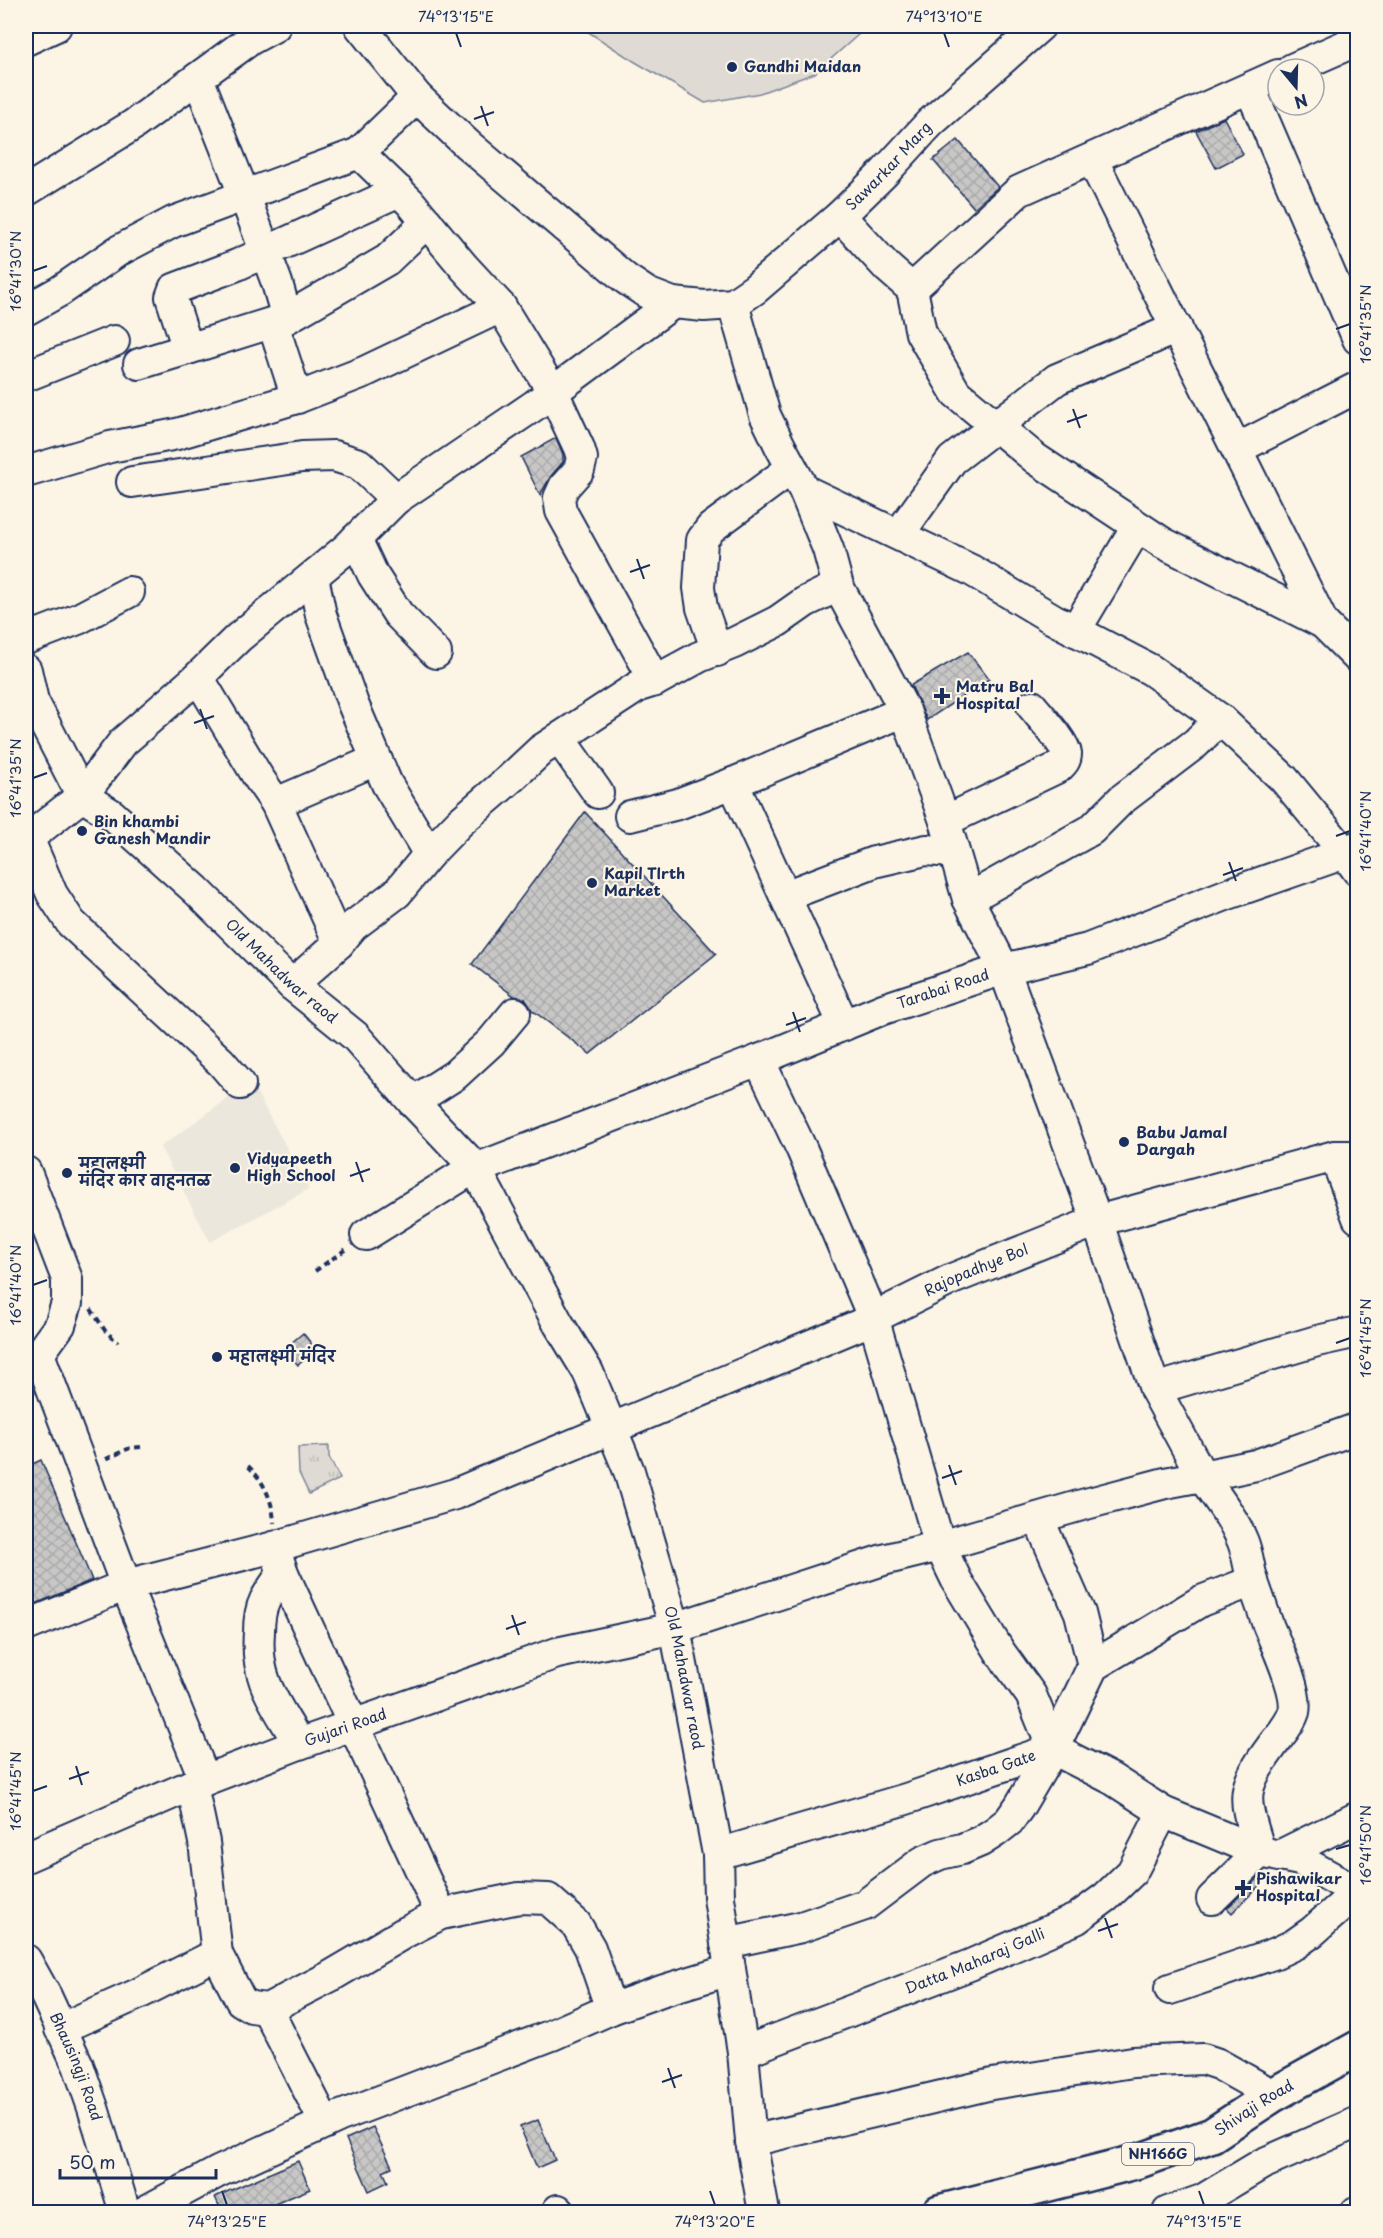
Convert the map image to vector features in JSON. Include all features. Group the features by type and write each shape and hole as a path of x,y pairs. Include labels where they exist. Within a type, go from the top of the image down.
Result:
{"highway":[{"name":"Shivaji Road","path":"939,2212 1138,2162 1212,2135 1273,2095 1358,2048"}],"street":[{"path":"26,40 56,26"},
{"path":"26,190 133,125 251,39 274,26"},
{"path":"360,26 417,97 467,144 626,279 647,293 673,303 704,306 733,304 765,415 798,479 828,549 838,586 905,711 945,821 968,899 1004,969 1097,1221 1155,1389 1202,1476 1242,1541 1253,1581 1294,1696 1294,1711 1247,1786 1246,1802 1269,1854"},
{"name":"Sawarkar Marg","path":"733,304 755,289 840,216 930,123 1040,26"},
{"path":"1319,57 1358,40"},
{"path":"198,78 277,284 280,321 297,398"},
{"path":"912,289 1018,191 1266,81"},
{"path":"1250,88 1358,339"},
{"path":"26,310 60,291 118,251 172,222 245,197 359,153 417,97"},
{"path":"359,153 399,191 501,307 553,392 582,459 579,470 562,493 561,511 655,681"},
{"path":"1092,159 1323,623"},
{"path":"188,349 171,297 174,290 399,191"},
{"path":"840,216 888,268 912,289 921,333 956,393 1036,459 1137,527 1162,543 1323,623 1358,658"},
{"path":"139,364 280,321 387,260 427,222"},
{"path":"240,1084 221,1062 71,923 52,894 27,839 82,796 123,742 198,677 238,638 356,539 396,499 553,392 673,303"},
{"path":"26,472 110,447 177,434 297,398 364,372 501,307"},
{"path":"899,534 952,460 1057,378 1177,328"},
{"path":"26,376 114,341"},
{"path":"1237,449 1358,387"},
{"path":"132,482 302,457 334,456 359,465 396,499"},
{"path":"798,479 971,570 1075,631 1151,670 1220,719 1284,779 1353,856"},
{"path":"717,651 702,608 699,588 702,540 711,528 798,479"},
{"path":"1075,631 1137,527"},
{"path":"356,539 373,575 398,614 436,653"},
{"path":"313,577 321,615 376,760 387,784 429,854"},
{"path":"292,985 339,943 353,926 398,893 429,854 460,822 541,750 639,686 655,681 699,657 717,651 778,621 805,602 838,586"},
{"path":"26,639 78,619 129,592"},
{"path":"26,670 33,701 82,796"},
{"path":"198,677 276,803 339,943"},
{"path":"945,821 1059,767 1063,763 1066,758 1064,747 1032,706"},
{"path":"630,816 678,804 733,783 905,711"},
{"path":"968,899 1091,830 1121,800 1196,743 1220,719"},
{"path":"559,738 598,793"},
{"path":"276,803 376,760"},
{"path":"733,783 844,1025"},
{"name":"Old Mahadwar raod","path":"82,796 111,814 196,890 292,985 355,1036 475,1169 558,1323 588,1372 629,1471 675,1628 718,1854 719,1898 743,2052 751,2141 764,2212"},
{"path":"785,896 874,862 926,850 953,852"},
{"name":"Tarabai Road","path":"358,1241 475,1169 759,1060 883,1009 1004,969 1088,949 1228,894 1353,856"},
{"path":"413,1101 455,1074 491,1042 515,1013"},
{"path":"759,1060 802,1150 873,1317 940,1546 957,1581 994,1642 1031,1695 1053,1749"},
{"path":"1346,1156 1358,1218"},
{"name":"Rajopadhye Bol","path":"26,1626 126,1585 279,1560 455,1494 859,1325 952,1279 1097,1221 1346,1156"},
{"path":"26,1172 67,1279 67,1304 60,1325 32,1358 126,1585 198,1782 217,1954 241,2001 251,2007 267,2009 441,1914 519,1898 548,1899 576,1924 590,1948 611,2008"},
{"path":"1155,1389 1317,1341 1358,1332"},
{"name":"Gujari Road","path":"26,1857 198,1782 557,1653 675,1628 883,1560 1165,1483 1256,1465 1358,1428"},
{"path":"1038,1518 1080,1613 1093,1666"},
{"path":"279,1560 441,1914"},
{"path":"279,1560 260,1617 257,1650 264,1683 299,1744"},
{"path":"144,2212 218,2172 325,2123 552,2035 728,1957 865,1905 922,1862 981,1841 1009,1821 1019,1808 1053,1749 1093,1666 1201,1600 1253,1581"},
{"name":"Kasba Gate","path":"718,1854 906,1799 1053,1749 1112,1779 1163,1812 1269,1854 1300,1860 1340,1882 1356,1894"},
{"name":"Datta Maharaj Galli","path":"743,2052 970,1965 1076,1919 1106,1897 1132,1872 1163,1812"},
{"path":"1212,1899 1269,1854 1358,1817"},
{"path":"1170,1989 1276,1953 1295,1944 1356,1894"},
{"path":"60,2029 138,1994 217,1954"},
{"name":"Bhausingji Road","path":"26,1960 46,1996 78,2065 125,2212"},
{"path":"267,2009 325,2123"},
{"path":"751,2141 992,2084 1133,2062 1203,2059 1218,2064 1273,2095"},
{"path":"1168,2212 1202,2200 1262,2164 1358,2122"}],"path":[{"path":"315,1271 358,1241"},
{"path":"97,1319 106,1332 118,1342"},
{"path":"110,1457 130,1448 141,1447"},
{"path":"248,1466 258,1476 266,1492"}],"shaded area":[{"name":"Vidyapeeth High School","path":"251,1082 309,1189 210,1242 160,1147"}],"green space":[{"name":"Gandhi Maidan","path":"579,26 868,26 815,73 760,93 705,103"},
{"path":"329,1446 329,1457 340,1479 309,1494 299,1473 298,1447"}],"building":[{"path":"1224,118 1243,154 1216,168 1196,131"},
{"path":"958,140 998,187 974,208 933,160"},
{"path":"556,438 563,454 563,462 551,476 540,495 521,457"},
{"path":"968,652 989,679 927,720 911,685"},
{"name":"Kapil TIrth Market","path":"585,812 716,954 590,1054 532,1010 525,999 514,996 472,964"},
{"path":"303,1333 316,1350 298,1365 284,1349"},
{"path":"41,1460 92,1580 26,1608 26,1467"},
{"path":"1261,1876 1265,1880 1232,1913 1227,1908"},
{"path":"538,2120 555,2160 537,2168 520,2127"},
{"path":"373,2127 392,2167 383,2171 388,2182 369,2191 346,2139"},
{"path":"298,2161 310,2189 256,2212 222,2212 215,2197"}],"place":[{"name":"Gandhi Maidan","path":"732,67"},
{"name":"Matru Bal Hospital","path":"942,696"},
{"name":"Bin khambi Ganesh Mandir","path":"82,831"},
{"name":"Kapil TIrth Market","path":"592,883"},
{"name":"Babu Jamal Dargah","path":"1124,1142"},
{"name":"Vidyapeeth High School","path":"235,1168"},
{"name":"महालक्ष्मी मंदिर कार वाहनतळ","path":"67,1173"},
{"name":"महालक्ष्मी मंदिर","path":"217,1357"},
{"name":"Pishawikar Hospital","path":"1243,1888"}]}
